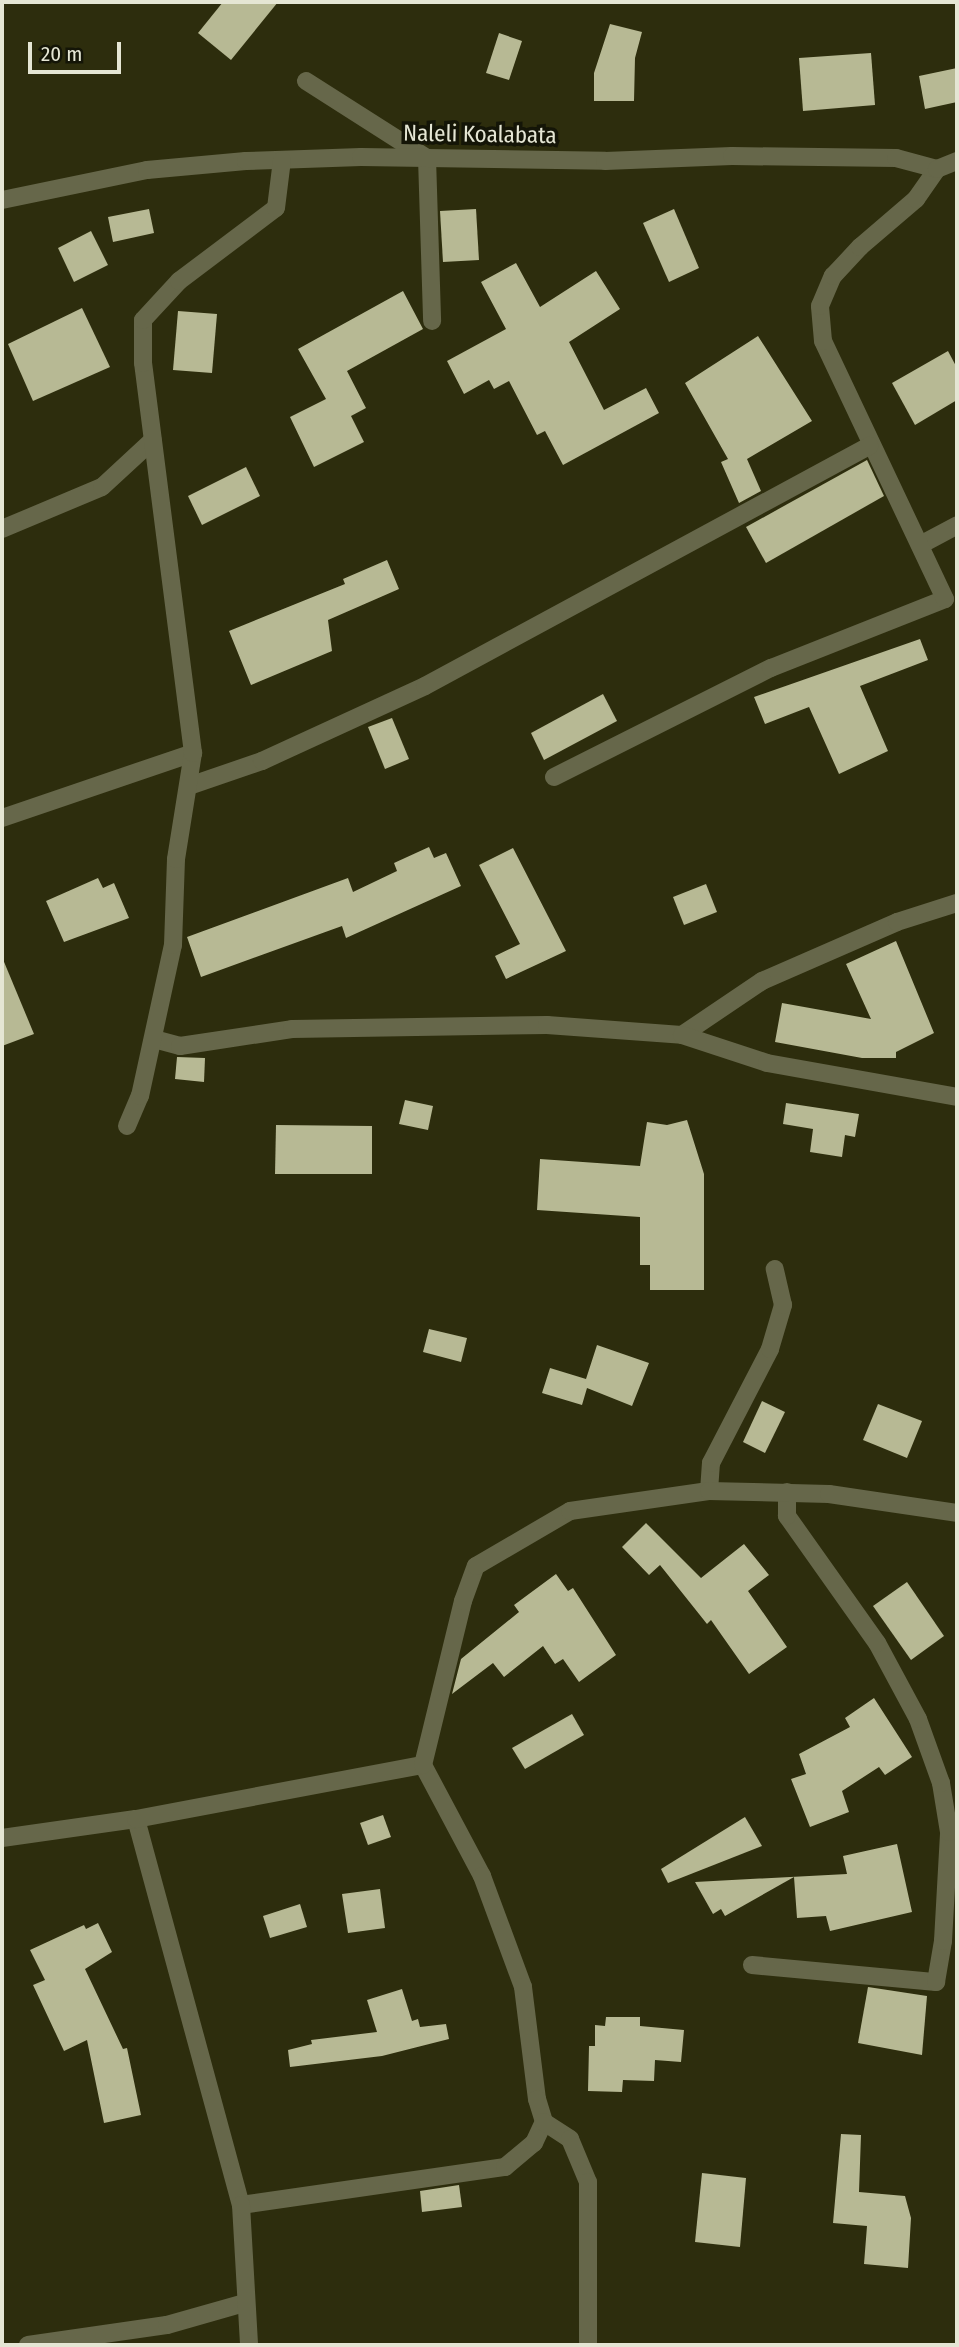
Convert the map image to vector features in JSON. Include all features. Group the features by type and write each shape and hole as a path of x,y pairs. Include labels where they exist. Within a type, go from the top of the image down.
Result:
{"street":[{"path":"306,81 426,158 432,321"},
{"name":"Naleli Koalabata","path":"2,200 147,170 282,160 896,158 937,169"},
{"path":"127,1126 154,1039 173,945 176,859 192,752 153,440 143,320 179,281 276,208 282,160"},
{"path":"554,777 771,668 945,599 922,544 869,446 822,341 820,306 833,276 916,199 937,169 957,161"},
{"path":"2,529 102,487 153,440"},
{"path":"189,786 262,761 425,686 869,446"},
{"path":"922,544 957,525"},
{"path":"2,818 192,752"},
{"path":"682,1035 762,981 897,922 957,904"},
{"path":"154,1039 180,1046 292,1029 547,1025 682,1035 767,1063 957,1097"},
{"path":"709,1491 711,1463 770,1349 783,1305 775,1269"},
{"path":"588,2345 588,2182 570,2138 544,2122 537,2099 523,1987 482,1876 423,1765 463,1601 476,1566 570,1511 709,1491 787,1492 957,1513"},
{"path":"752,1965 936,1982 943,1941 949,1832 941,1783 918,1719 877,1643 787,1516 787,1492"},
{"path":"2,1838 136,1819 423,1765"},
{"path":"136,1819 241,2205 244,2303 249,2345"},
{"path":"241,2205 505,2167 534,2143 544,2122"},
{"path":"28,2345 167,2325 244,2303"}],"building":[{"path":"223,2 278,2 231,60 198,33"},
{"path":"610,24 642,32 635,58 634,101 594,101 594,73"},
{"path":"499,33 522,41 509,80 486,73"},
{"path":"871,53 875,105 803,111 799,58"},
{"path":"957,68 957,102 925,109 919,76"},
{"path":"149,209 154,233 113,242 108,217"},
{"path":"476,209 479,260 443,262 440,211"},
{"path":"674,209 699,268 669,282 643,223"},
{"path":"91,231 108,265 74,282 58,248"},
{"path":"516,263 540,307 596,271 620,309 569,342 604,410 646,388 659,413 563,465 545,431 537,435 509,381 494,389 489,380 464,394 447,361 506,329 481,282"},
{"path":"403,291 423,329 347,371 366,408 351,416 364,442 314,467 290,417 326,399 298,349"},
{"path":"82,308 110,367 33,401 8,344"},
{"path":"178,311 217,314 212,373 173,370"},
{"path":"758,336 812,421 747,459 761,491 739,503 721,462 728,459 685,383"},
{"path":"948,351 957,368 957,400 915,425 892,383"},
{"path":"867,460 884,496 766,563 746,527"},
{"path":"246,467 260,496 202,525 188,496"},
{"path":"387,560 399,589 328,620 332,651 251,685 229,631 345,584 343,579"},
{"path":"920,639 928,660 860,686 888,751 839,774 809,707 765,724 754,697"},
{"path":"603,694 617,721 544,760 531,733"},
{"path":"392,718 409,759 385,769 368,727"},
{"path":"429,847 434,858 446,853 461,886 346,938 342,926 201,977 187,937 348,878 353,892 397,871 394,863"},
{"path":"513,848 566,951 506,979 495,956 520,944 479,865"},
{"path":"98,878 103,888 114,883 129,918 64,942 46,901"},
{"path":"706,884 717,912 684,925 673,897"},
{"path":"896,941 934,1033 896,1052 896,1058 862,1058 775,1042 782,1003 871,1019 846,964"},
{"path":"2,957 34,1034 2,1046"},
{"path":"177,1057 205,1058 204,1082 175,1079"},
{"path":"405,1100 433,1106 428,1130 399,1124"},
{"path":"786,1103 859,1114 855,1137 845,1135 842,1157 810,1152 813,1129 783,1124"},
{"path":"687,1120 704,1174 704,1290 650,1290 650,1265 640,1265 640,1217 537,1210 540,1159 640,1166 647,1122 667,1125"},
{"path":"276,1125 372,1126 372,1174 275,1174"},
{"path":"429,1329 467,1338 461,1362 423,1352"},
{"path":"597,1345 649,1363 632,1406 587,1388 582,1405 542,1393 550,1368 586,1379"},
{"path":"762,1401 785,1412 765,1453 743,1442"},
{"path":"878,1404 922,1421 907,1458 863,1440"},
{"path":"646,1523 701,1578 744,1544 769,1575 748,1591 787,1647 749,1674 711,1620 707,1624 660,1565 649,1575 622,1547"},
{"path":"556,1574 568,1591 573,1588 616,1655 579,1682 563,1659 555,1664 543,1646 504,1677 493,1663 452,1694 461,1659 519,1612 514,1605"},
{"path":"907,1582 944,1636 911,1660 873,1606"},
{"path":"874,1698 912,1757 885,1775 879,1767 842,1791 849,1812 810,1827 791,1779 806,1774 799,1754 850,1727 845,1718"},
{"path":"572,1714 584,1735 525,1769 512,1748"},
{"path":"383,1815 391,1837 368,1845 360,1823"},
{"path":"745,1817 762,1846 668,1883 661,1869"},
{"path":"897,1844 912,1912 830,1931 826,1916 797,1918 794,1877 725,1916 721,1909 713,1914 695,1882 847,1874 843,1856"},
{"path":"380,1889 385,1928 348,1933 342,1894"},
{"path":"300,1904 307,1927 270,1938 263,1916"},
{"path":"98,1923 112,1952 85,1969 123,2049 127,2048 141,2115 104,2123 87,2040 64,2051 33,1985 45,1980 30,1950 84,1925 86,1929"},
{"path":"868,1987 927,1996 922,2055 858,2043"},
{"path":"402,1989 412,2021 418,2019 420,2027 446,2024 449,2039 382,2056 290,2067 288,2050 312,2044 311,2040 377,2032 367,2000"},
{"path":"606,2017 640,2017 640,2026 684,2030 681,2062 655,2060 654,2081 623,2080 622,2092 588,2091 589,2046 595,2046 595,2025 605,2026"},
{"path":"841,2134 861,2135 859,2192 905,2196 911,2218 908,2268 864,2264 867,2226 833,2223"},
{"path":"702,2173 746,2178 740,2247 695,2242"},
{"path":"459,2185 462,2207 422,2212 420,2191"}]}
